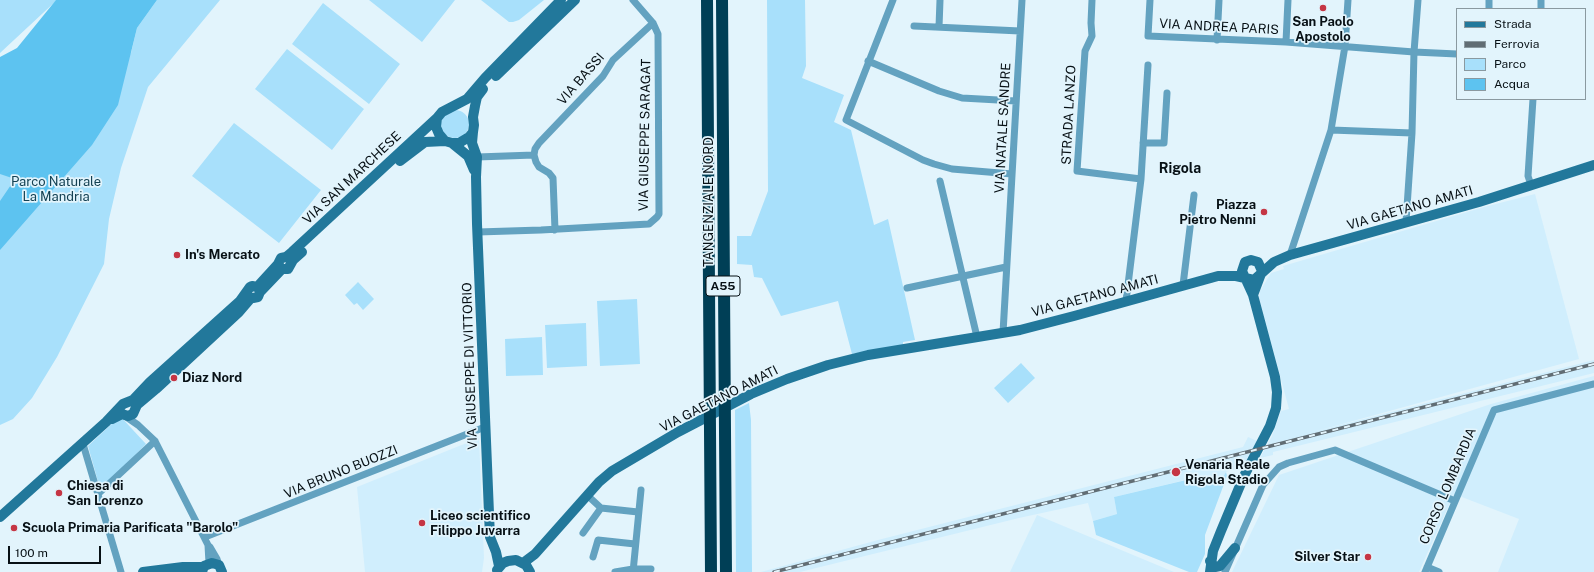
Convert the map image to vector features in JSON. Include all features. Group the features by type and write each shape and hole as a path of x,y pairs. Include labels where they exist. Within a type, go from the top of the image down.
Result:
{"highway":[{"name":"TANGENZIALE NORD","path":"707,0 711,572"},
{"name":"TANGENZIALE NORD","path":"722,0 726,572"}],"street":[{"name":"VIA SAN MARCHESE","path":"128,410 249,295 248,289 252,286 259,289 284,263 442,112 448,107 454,106 467,99 485,78 561,0"},
{"path":"472,132 477,97 482,89 575,0"},
{"path":"633,0 654,23"},
{"path":"893,0 846,120 923,160 934,164 952,169 1012,174"},
{"path":"939,27 940,0"},
{"path":"914,26 1020,32 1022,0"},
{"name":"STRADA LANZO","path":"1092,0 1092,36 1085,51 1077,171 1141,179"},
{"name":"VIA ANDREA PARIS","path":"1150,0 1148,36 1286,42 1456,54"},
{"path":"1217,40 1219,0"},
{"path":"1286,42 1288,0"},
{"path":"1290,255 1331,130 1345,46 1348,0"},
{"path":"1406,222 1418,0"},
{"name":"VIA BASSI","path":"534,155 539,143 602,76 613,60 654,23"},
{"name":"VIA GIUSEPPE SARAGAT","path":"478,232 555,230 649,224 657,217 658,34 654,23"},
{"name":"VIA NATALE SANDRE","path":"1003,333 1020,32"},
{"path":"868,61 939,91 962,98 1016,101"},
{"path":"1126,301 1141,179 1148,65"},
{"path":"1143,143 1164,143 1167,93"},
{"path":"1531,185 1528,176 1533,100"},
{"path":"454,106 466,110 473,118"},
{"path":"436,118 436,126 439,134 448,142"},
{"path":"1331,130 1412,133"},
{"name":"VIA SAN MARCHESE","path":"284,263 407,154 425,142 459,143 465,141 472,132"},
{"name":"VIA GIUSEPPE DI VITTORIO","path":"472,132 472,143 476,157 490,537 501,566"},
{"name":"VIA GIUSEPPE DI VITTORIO","path":"448,142 468,156 476,177"},
{"path":"476,157 534,155 540,167 549,173 553,178 555,230"},
{"name":"VIA GAETANO AMATI","path":"1253,296 1260,275 1274,262 1290,255 1484,200 1594,165"},
{"path":"940,181 977,337"},
{"path":"1183,285 1194,195"},
{"path":"1210,572 1212,556 1221,531 1244,476 1268,430 1275,410 1277,396 1276,382 1253,296 1242,271 1245,262 1251,260 1258,263 1261,268 1260,275 1254,280 1245,277"},
{"name":"VIA GAETANO AMATI","path":"1258,263 1274,262"},
{"name":"VIA GAETANO AMATI","path":"528,568 535,554 587,495 612,471 678,432 751,394 808,371 853,358 1003,333 1074,316 1218,276 1243,265"},
{"path":"907,288 1006,267"},
{"name":"VIA GAETANO AMATI","path":"1218,276 1232,275 1245,277"},
{"name":"CORSO LOMBARDIA","path":"1426,570 1494,410 1594,384"},
{"path":"0,517 106,422 128,410 133,422 155,441 208,545 213,551 214,569 183,567 179,570 162,569 143,572"},
{"name":"VIA BRUNO BUOZZI","path":"205,537 485,427"},
{"path":"98,494 155,441"},
{"path":"83,444 121,572"},
{"path":"1225,572 1263,485 1279,467 1288,463 1335,450 1455,501"},
{"path":"633,570 641,490"},
{"path":"587,495 601,508 638,512"},
{"path":"583,533 601,508"},
{"path":"594,557 598,540 635,544"},
{"path":"1212,556 1215,567 1220,566 1235,548"},
{"path":"1205,572 1208,558 1212,556"},
{"path":"501,566 516,560 528,568"},
{"path":"615,572 651,570"},
{"path":"1426,570 1438,572"}],"shaded area":[{"path":"1535,194 1579,359 1313,432 1594,360 1594,373 1273,452 1273,455 1260,458 1272,436 1281,411 1289,409 1259,298 1260,291 1271,273 1284,269 1283,266 1484,207"},
{"path":"1594,376 1594,572 1498,572 1519,519 1454,494 1419,572 1232,572 1279,475 1491,404"},
{"path":"1248,437 1257,441 1243,466 1226,472 1221,481 1201,486 1198,477 1114,497 1117,514 1093,521 1088,503 1019,518 800,572 761,572 878,540 1243,447"},
{"name":"Liceo scientifico Filippo Juvarra","path":"479,438 484,558 482,572 365,572 357,487"},
{"path":"1037,515 1174,572 1010,572"}],"green space":[{"path":"0,0 57,0 0,53"},
{"name":"Parco Naturale La Mandria","path":"157,0 220,0 148,87 121,168 109,219 104,264 57,357 32,398 13,419 0,425 0,133 131,53 137,28"},
{"path":"369,0 455,0 422,42"},
{"path":"481,0 544,0 519,20 509,22"},
{"path":"767,0 805,0 806,66 802,78 844,95 834,122 851,130 874,225 888,219 915,340 903,342 903,345 852,354 838,301 781,316 762,278 754,277 752,265 737,264 737,236 751,236 768,191"},
{"path":"323,3 400,64 369,104 292,44"},
{"path":"287,49 364,109 332,150 255,89"},
{"path":"455,110 465,114 469,124 465,134 455,138 445,134 441,124 445,114"},
{"path":"234,123 321,190 279,243 192,176"},
{"path":"358,282 374,299 363,310 357,303 354,305 345,295"},
{"path":"637,299 640,364 600,366 597,301"},
{"path":"586,323 587,366 547,368 545,325"},
{"path":"542,337 543,375 506,376 505,339"},
{"path":"1021,363 1035,378 1008,403 994,388"},
{"path":"749,403 751,420 752,572 736,572 735,410"},
{"path":"120,416 146,444 104,487 99,485 88,446"},
{"path":"1226,472 1227,476 1205,535 1205,554 1197,572 1189,572 1096,535 1093,521 1117,514 1114,497 1199,477 1201,486 1221,481"}],"water":[{"path":"56,0 157,0 137,28 118,105 92,145 0,250 0,201 15,179 0,174 0,57 17,48"}],"railway":[{"path":"774,572 1594,364"}],"place":[{"name":"San Paolo Apostolo","path":"1323,8"},
{"name":"Piazza Pietro Nenni","path":"1264,212"},
{"name":"In's Mercato","path":"177,255"},
{"name":"Diaz Nord","path":"174,378"},
{"name":"Venaria Reale Rigola Stadio","path":"1176,472"},
{"name":"Chiesa di San Lorenzo","path":"59,493"},
{"name":"Liceo scientifico Filippo Juvarra","path":"422,523"},
{"name":"Scuola Primaria Parificata \"Barolo\"","path":"14,528"},
{"name":"Silver Star","path":"1368,557"}],"district":[{"name":"Rigola","path":"1180,169"}]}
